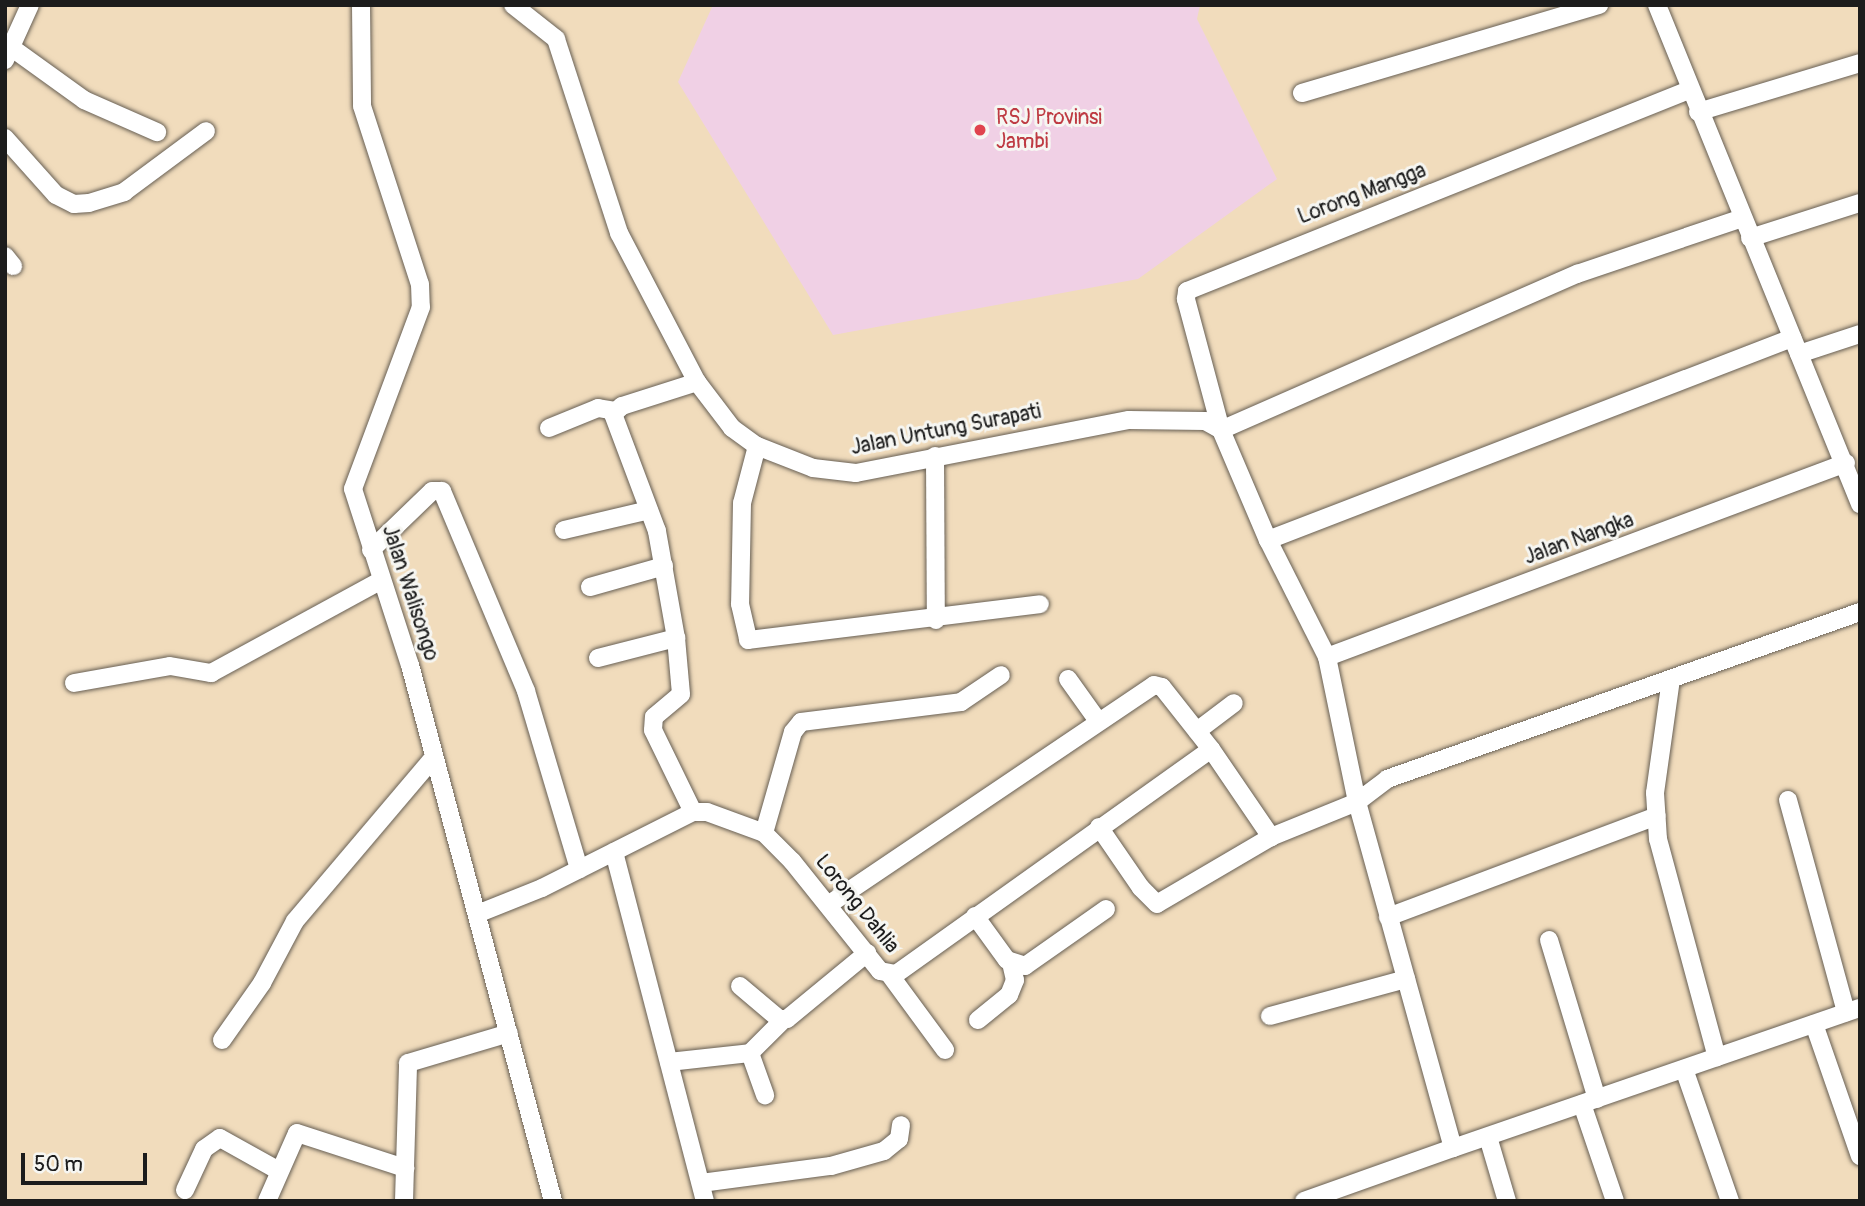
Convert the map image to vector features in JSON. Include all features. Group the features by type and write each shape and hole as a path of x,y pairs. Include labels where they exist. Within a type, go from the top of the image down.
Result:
{"street":[{"path":"30,5 9,54 84,100 157,132"},
{"name":"Jalan Walisongo","path":"361,5 362,106 420,285 421,307 353,483 380,581 410,665 553,1201"},
{"name":"Jalan Untung Surapati","path":"513,5 555,38 619,233 697,382 732,428 757,446 835,473 1129,420 1206,421 1221,430"},
{"path":"1302,93 1599,5"},
{"path":"1657,5 1689,90 1795,346 1852,472 1860,504"},
{"path":"1698,112 1860,62"},
{"name":"Lorong Mangga","path":"1221,430 1186,299 1187,291 1689,90"},
{"path":"5,138 56,195 74,204 89,204 124,192 206,131"},
{"path":"1750,238 1860,203"},
{"path":"1453,1148 1357,802 1327,657 1268,540 1221,430 1566,279 1742,218"},
{"path":"1268,540 1795,346 1860,334"},
{"path":"549,428 598,408 615,411 697,382"},
{"path":"477,914 579,869 692,812 652,723 681,694 676,638 664,566 649,510 617,429 615,411"},
{"path":"757,446 742,503 740,604 747,639 936,620 1040,604"},
{"path":"934,456 936,620"},
{"name":"Jalan Nangka","path":"1327,657 1852,472"},
{"path":"371,550 432,491 442,491 526,691 579,869"},
{"path":"564,530 649,510"},
{"path":"590,587 664,566"},
{"path":"74,683 170,666 211,673 380,581"},
{"path":"1099,827 1157,904 1271,837 1357,802 1388,779 1860,612"},
{"path":"598,658 676,638"},
{"path":"764,833 793,732 801,722 961,702 1001,675"},
{"path":"1068,679 1098,721"},
{"path":"1671,679 1655,793 1658,839 1717,1057"},
{"path":"828,905 1098,721 1158,685 1211,749 1271,837"},
{"path":"1197,732 1234,704"},
{"name":"Lorong Dahlia","path":"692,812 722,815 764,833 867,953 890,975 902,972 975,916 1211,749"},
{"path":"222,1040 262,983 295,921 434,757"},
{"path":"1305,1201 1853,1010 1788,800"},
{"path":"1388,917 1657,816"},
{"path":"614,852 703,1192 831,1166 884,1151 899,1139 901,1125"},
{"path":"1011,963 1025,966 1106,909"},
{"path":"975,916 1011,963 1015,980 1009,995 978,1020"},
{"path":"1549,940 1615,1201"},
{"path":"669,1062 750,1053 783,1020 818,997 867,953"},
{"path":"890,975 945,1050"},
{"path":"1269,1016 1406,979"},
{"path":"740,986 783,1020"},
{"path":"1814,1024 1860,1156"},
{"path":"404,1201 408,1063 509,1033"},
{"path":"750,1053 765,1095"},
{"path":"1684,1069 1730,1201"},
{"path":"267,1201 297,1133 405,1168"},
{"path":"1488,1137 1507,1201"},
{"path":"184,1191 204,1149 220,1138 279,1171"}],"shaded area":[{"name":"RSJ Provinsi Jambi","path":"713,5 1200,5 1197,19 1277,179 1138,279 833,335 678,82"}],"place":[{"name":"RSJ Provinsi Jambi","path":"980,130"}]}
